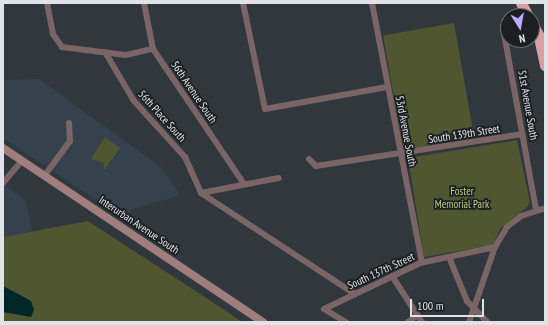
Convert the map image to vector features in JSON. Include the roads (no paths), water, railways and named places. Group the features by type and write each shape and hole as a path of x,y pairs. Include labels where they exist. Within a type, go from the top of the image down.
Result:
{"highway":[{"path":"542,42 545,65"}],"main road":[{"name":"Interurban Avenue South","path":"3,148 263,322"}],"street":[{"path":"47,3 59,45 126,55 153,49"},
{"name":"56th Avenue South","path":"144,3 153,49 244,184"},
{"path":"243,3 265,109 388,87"},
{"name":"53rd Avenue South","path":"372,3 422,262"},
{"name":"51st Avenue South","path":"508,48 536,210"},
{"name":"56th Place South","path":"105,52 134,101 185,156 201,193"},
{"path":"45,175 70,141 69,123"},
{"name":"South 139th Street","path":"308,159 313,165 400,154 523,134"},
{"path":"3,183 22,160"},
{"path":"201,193 279,178"},
{"path":"201,193 354,294"},
{"path":"469,322 495,247 507,227 536,210 545,208"},
{"name":"South 137th Street","path":"346,322 324,309 422,262 495,247"},
{"path":"449,257 474,309 487,322"},
{"path":"392,276 422,322"},
{"path":"408,322 418,315"}],"park label":[{"name":"Foster Memorial Park","path":"462,198"}]}
